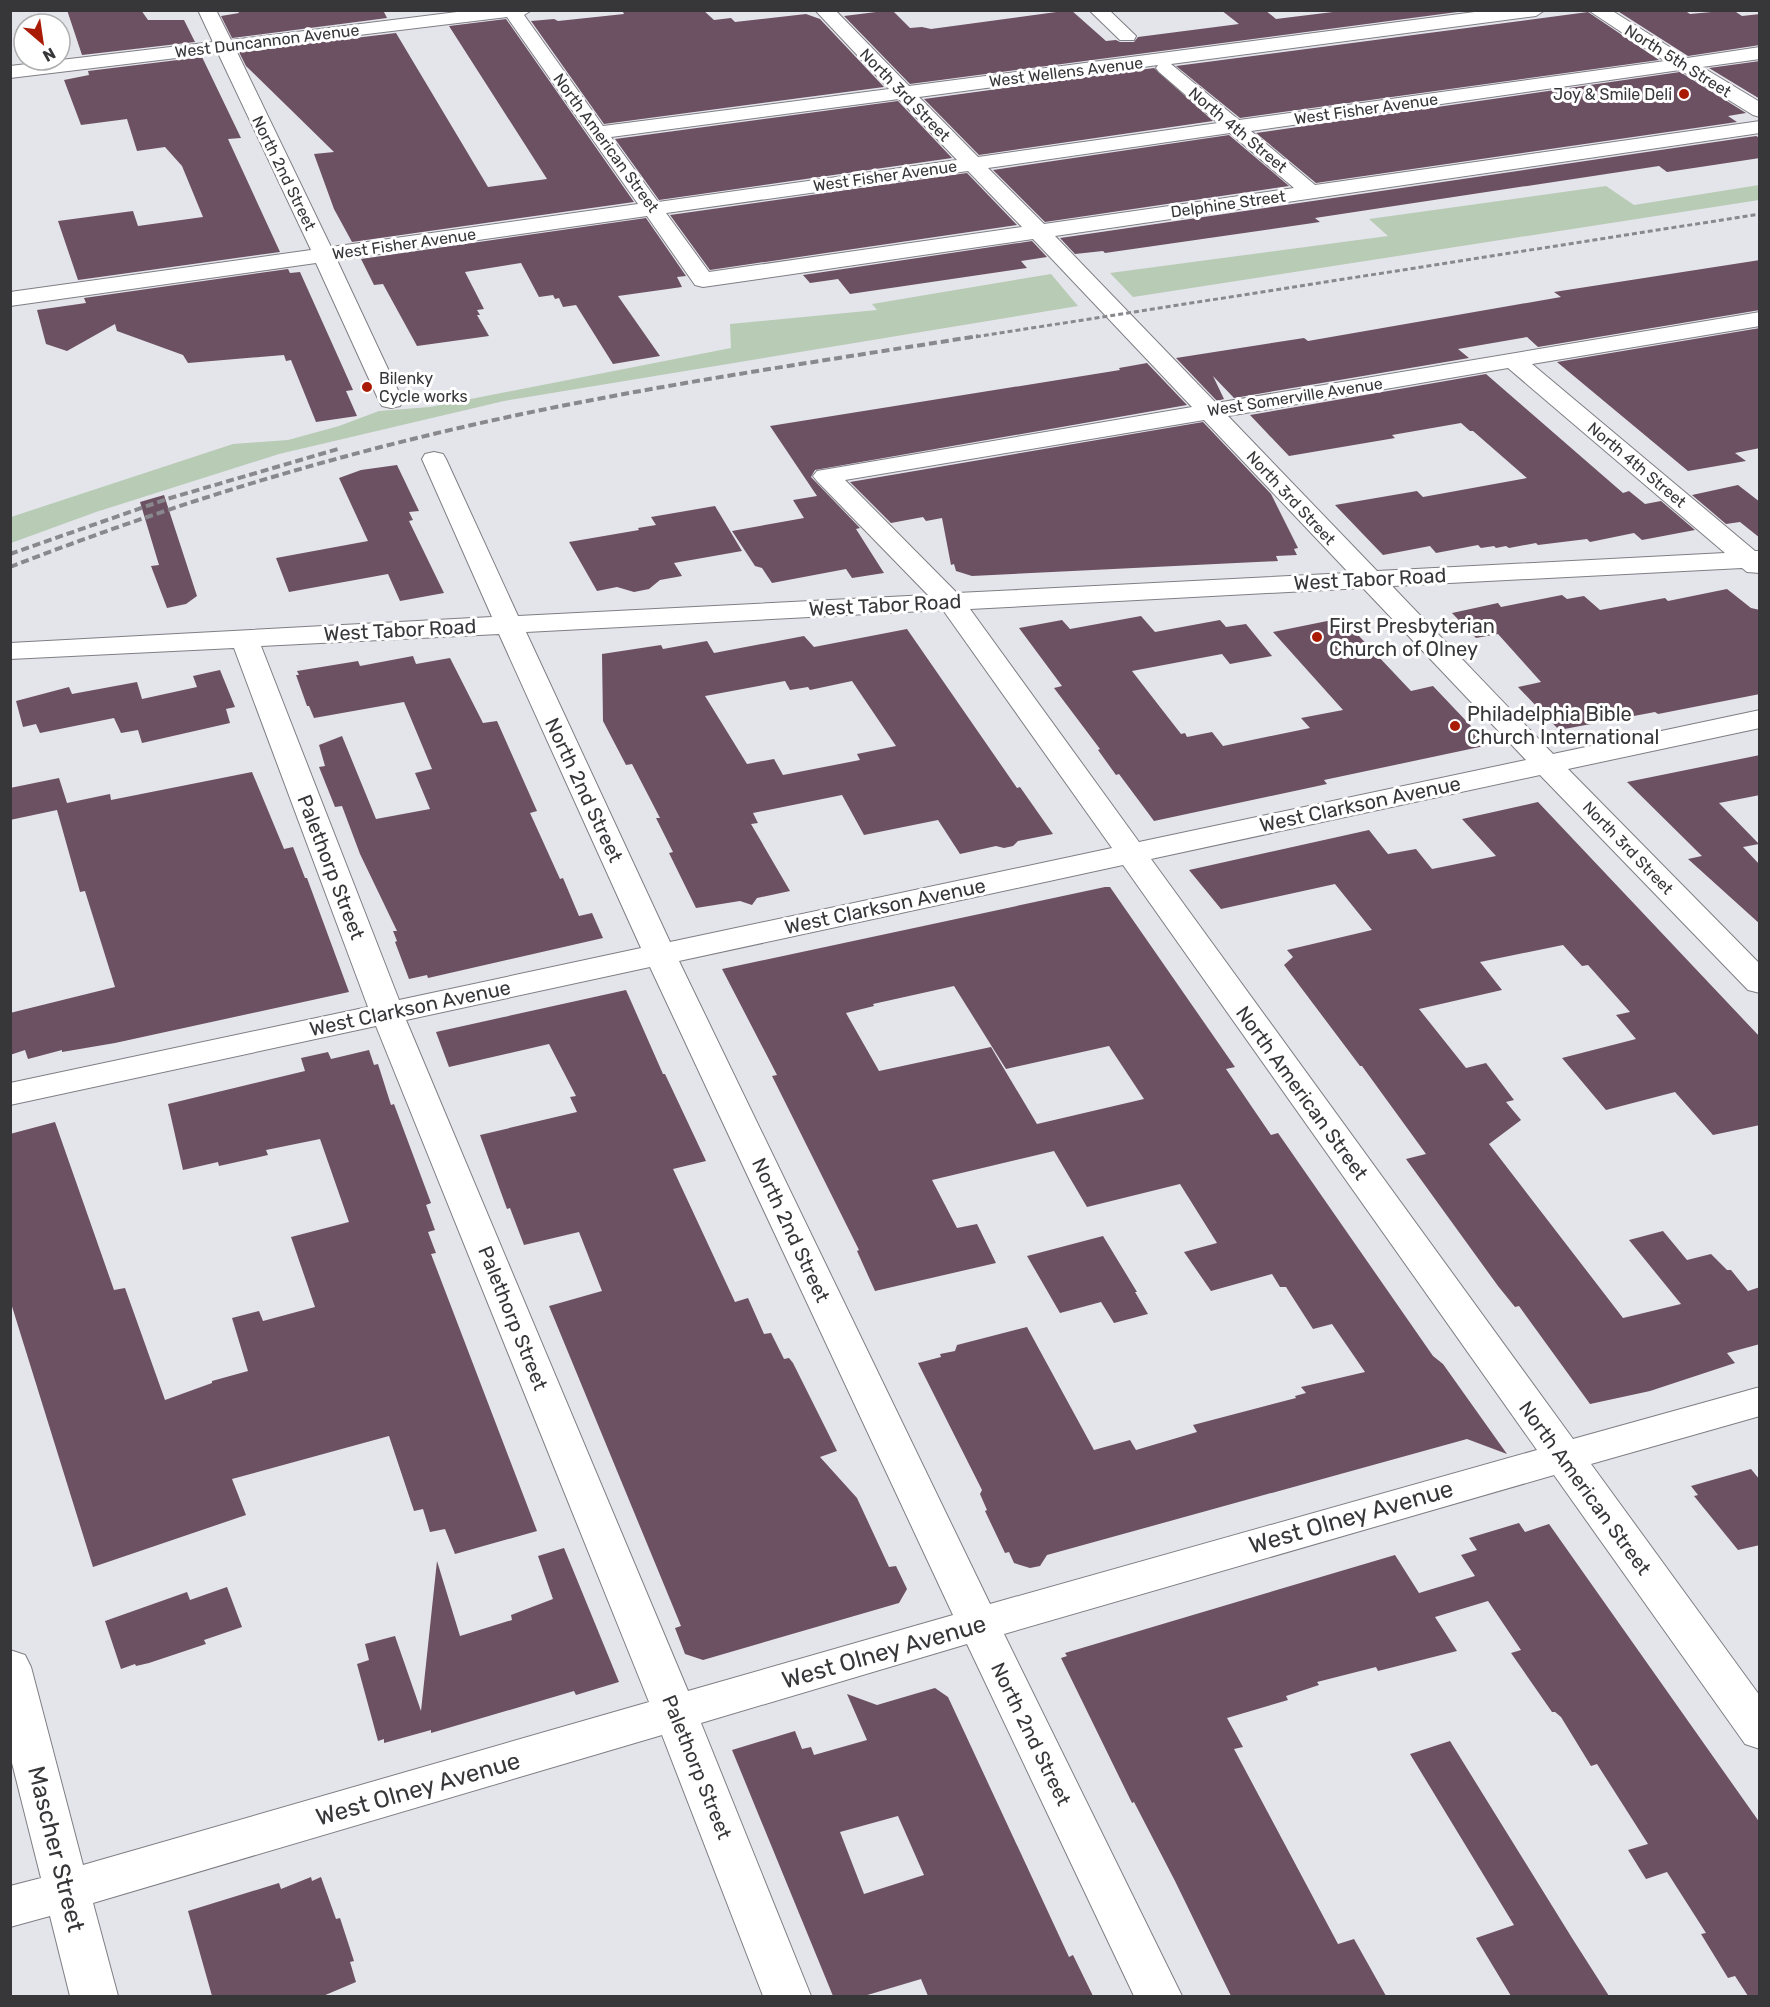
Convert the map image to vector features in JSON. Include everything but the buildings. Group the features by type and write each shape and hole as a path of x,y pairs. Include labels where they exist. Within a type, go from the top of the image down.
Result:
{"street":[{"name":"North 2nd Street","path":"207,10 391,401"},
{"name":"North 3rd Street","path":"824,10 1040,232 1545,764 1760,983"},
{"path":"1098,10 1127,36"},
{"name":"West Wellens Avenue","path":"597,133 1536,10"},
{"name":"North 5th Street","path":"1597,10 1760,111"},
{"name":"West Duncannon Avenue","path":"72,64 518,11"},
{"name":"North American Street","path":"518,11 597,133 654,208 699,274"},
{"name":"West Fisher Avenue","path":"10,299 1760,53"},
{"name":"North 4th Street","path":"1166,68 1311,192"},
{"name":"Delphine Street","path":"699,274 703,280 1760,126"},
{"name":"West Somerville Avenue","path":"830,475 1760,319"},
{"name":"North 4th Street","path":"1514,361 1756,562"},
{"name":"North 2nd Street","path":"434,459 507,624 660,954 1158,1996"},
{"name":"North American Street","path":"830,475 826,476 951,602 1760,1731"},
{"name":"West Tabor Road","path":"10,651 1367,578 1756,562"},
{"name":"Palethorp Street","path":"244,637 387,1013 676,1714 787,1996"},
{"name":"West Clarkson Avenue","path":"10,1094 1760,719"},
{"name":"West Olney Avenue","path":"10,1907 979,1624 1760,1401"},
{"name":"Mascher Street","path":"10,1667 94,1996"}],"green space":[{"path":"1759,185 1759,200 1133,297 1110,273 1388,236 1369,219 1606,186 1634,205"},
{"path":"1051,274 1078,306 504,401 279,454 96,512 11,543 11,517 233,444 288,440 339,426 379,411 430,407 731,348 730,324 877,310 872,304"}],"railway":[{"path":"968,338 1760,214"},
{"path":"10,567 213,495 317,464 421,437 628,393 978,336"},
{"path":"10,554 167,499 338,449"}],"place":[{"name":"Joy & Smile Deli","path":"1684,94"},
{"name":"Bilenky Cycle works","path":"367,387"},
{"name":"First Presbyterian Church of Olney","path":"1317,637"},
{"name":"Philadelphia Bible Church International","path":"1455,726"}]}
